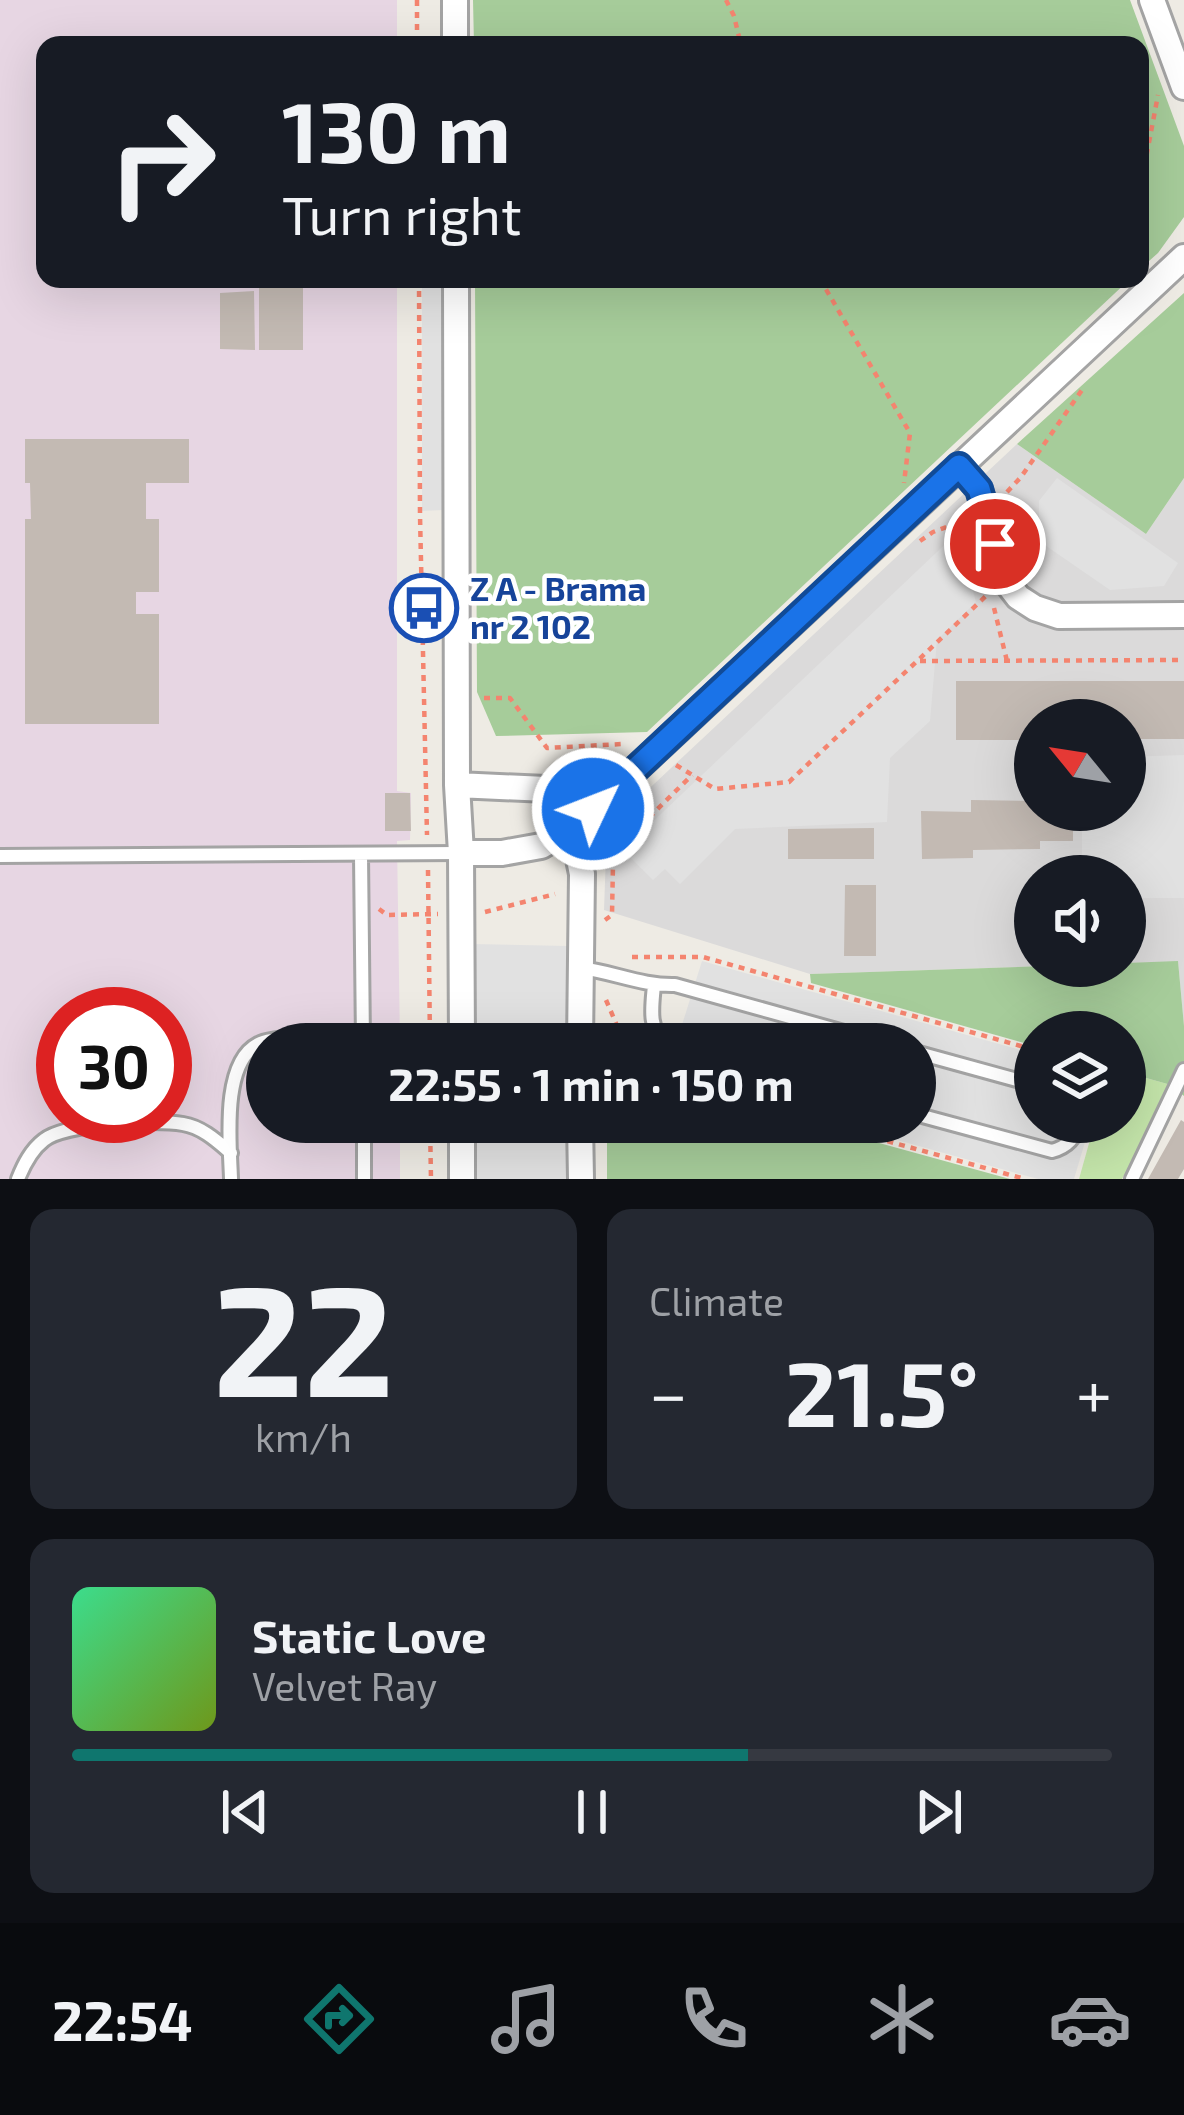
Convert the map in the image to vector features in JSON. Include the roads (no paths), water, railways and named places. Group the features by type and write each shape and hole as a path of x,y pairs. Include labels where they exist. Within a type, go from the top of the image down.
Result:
{"street":[{"path":"455,0 455,36"},
{"path":"1152,0 1177,44 1172,86"},
{"path":"461,854 541,846 574,827 1184,256"},
{"path":"456,288 462,1023"},
{"path":"959,466 979,489 1005,580 1018,597 1059,616 1184,615"},
{"path":"457,785 611,792"},
{"path":"565,790 582,874 591,969 583,1023"},
{"path":"462,1143 462,1179"},
{"path":"580,1143 581,1179"}],"lane":[{"path":"0,856 461,854"},
{"path":"361,855 363,1023"},
{"path":"591,969 654,986 675,985 812,1023"},
{"path":"653,1023 654,986"},
{"path":"231,1179 230,1101 240,1062 246,1056"},
{"path":"936,1058 1014,1079"},
{"path":"1132,1179 1184,1070"},
{"path":"936,1120 1014,1140"},
{"path":"18,1179 28,1156 45,1138 65,1128 182,1124 199,1129 230,1153"},
{"path":"364,1143 364,1179"},
{"path":"1025,1143 1052,1150 1068,1143"}],"place":[{"name":"Z A - Brama nr 2 102","path":"424,608"}]}
